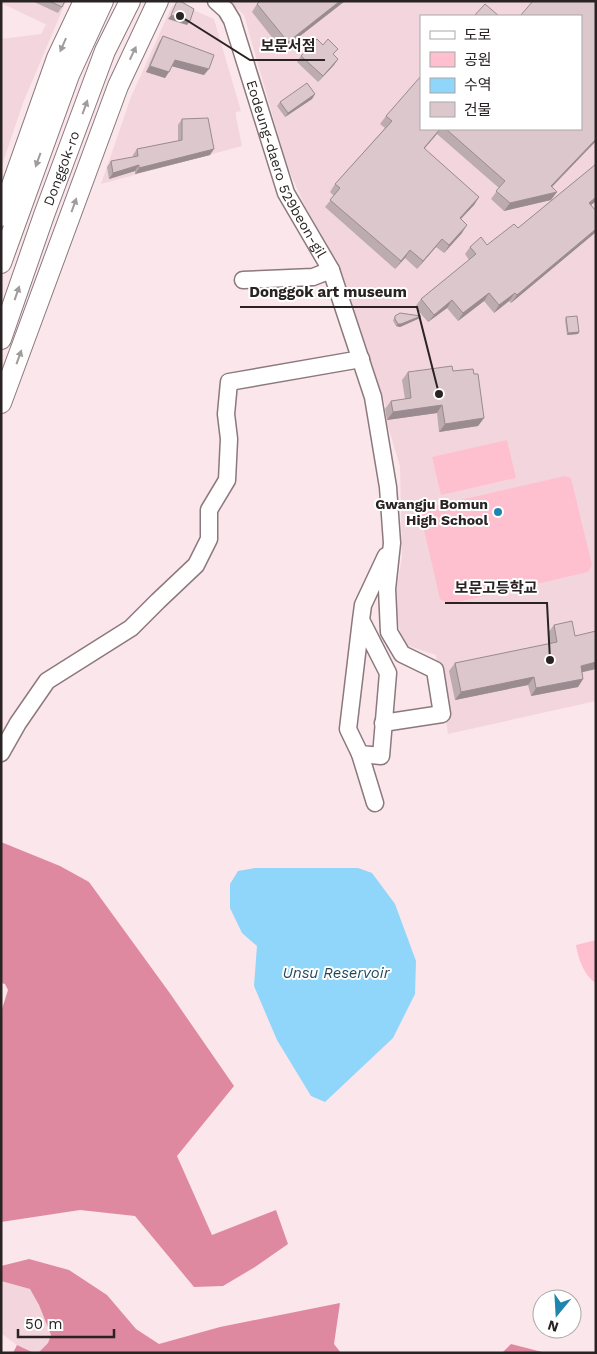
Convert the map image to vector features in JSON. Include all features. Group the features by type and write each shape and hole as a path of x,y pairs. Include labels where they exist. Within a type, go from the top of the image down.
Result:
{"main road":[{"path":"1,216 57,58 84,1"},
{"name":"Donggok-ro","path":"1,263 69,75 103,1"},
{"name":"Donggok-ro","path":"1,339 44,215 105,51 130,1"},
{"path":"1,403 118,86 158,1"}],"street":[{"name":"Eodeung-daero 529beon-gil","path":"216,1 226,10 232,20 286,192 331,270 373,397 388,487 392,543 387,589 389,632 402,654 435,670 442,714 383,723"},
{"path":"243,280 314,278 331,270"},
{"path":"1,753 18,723 47,681 132,628 196,565 209,539 209,510 227,480 229,438 226,414 229,382 361,359"},
{"path":"375,803 360,754 348,729 363,605 392,543"},
{"path":"360,754 380,756 388,673 361,620"}],"shaded area":[{"path":"1,1 66,1 23,103 1,168 1,39 41,34 47,25 1,3"},
{"path":"229,1 596,1 596,701 448,734 436,655 403,644 394,603 402,557 400,466 386,420 385,404 337,262 304,204 287,166 244,15"},
{"path":"177,3 214,19 241,111 236,112 236,116 242,146 101,184 131,97 172,6"},
{"path":"1,842 60,866 89,882 234,1086 177,1156 212,1235 276,1210 288,1244 223,1286 194,1287 135,1216 80,1210 1,1222 1,1012 8,990 5,984 1,983"},
{"path":"29,1259 69,1270 107,1295 136,1329 159,1344 220,1327 340,1303 334,1344 341,1353 13,1353 17,1345 32,1352 39,1352 48,1343 51,1335 39,1305 30,1289 1,1281 1,1266"},
{"path":"1,1281 30,1289 39,1305 51,1335 48,1343 39,1352 32,1352 17,1345 1,1333"},
{"path":"511,1344 546,1353 502,1353"}],"green space":[{"path":"507,440 516,478 441,495 432,457"},
{"path":"565,476 571,478 592,565 588,572 449,604 440,599 421,517 425,508"},
{"path":"596,940 596,983 588,976 582,966 576,945"}],"water":[{"name":"Unsu Reservoir","path":"255,868 358,868 372,873 395,904 416,961 415,994 393,1038 325,1102 311,1096 277,1040 254,986 257,946 242,933 230,908 230,884 238,871"}],"building":[{"path":"49,1 65,1 62,7"},
{"path":"177,1 194,9 190,21 171,15"},
{"path":"260,1 340,1 288,42 257,4"},
{"path":"533,1 596,1 596,139 551,186 557,192 510,203 496,191 505,181 447,130 582,130 582,15 521,15"},
{"path":"485,4 498,15 475,15"},
{"path":"163,36 214,55 209,69 175,60 169,72 150,66"},
{"path":"317,39 323,45 328,39 338,49 333,54 338,59 323,76 301,56"},
{"path":"420,77 420,130 439,130 424,148 479,197 460,218 467,225 449,245 442,239 423,261 410,250 401,261 330,200 340,188 335,184 392,121 386,116"},
{"path":"307,83 315,94 288,113 280,102"},
{"path":"208,118 214,149 139,168 139,165 113,173 111,161 138,156 137,149 182,140 182,119"},
{"path":"596,164 596,197 589,203 596,211 596,229 517,295 515,293 499,305 489,293 463,313 452,300 434,315 421,299 476,254 470,247 481,237 487,245 514,224 518,228"},
{"path":"400,313 421,316 398,324 395,316"},
{"path":"577,316 579,332 568,333 566,317"},
{"path":"452,366 453,371 473,369 474,374 478,374 484,418 445,424 442,405 393,412 391,401 411,398 408,372"},
{"path":"572,621 575,636 596,631 596,662 581,666 583,679 536,688 534,677 461,692 455,663 557,642 554,625"}],"place":[{"name":"보문서점","path":"180,16"},
{"name":"Donggok art museum","path":"439,394"},
{"name":"Gwangju Bomun High School","path":"498,512"},
{"name":"보문고등학교","path":"550,660"}]}
